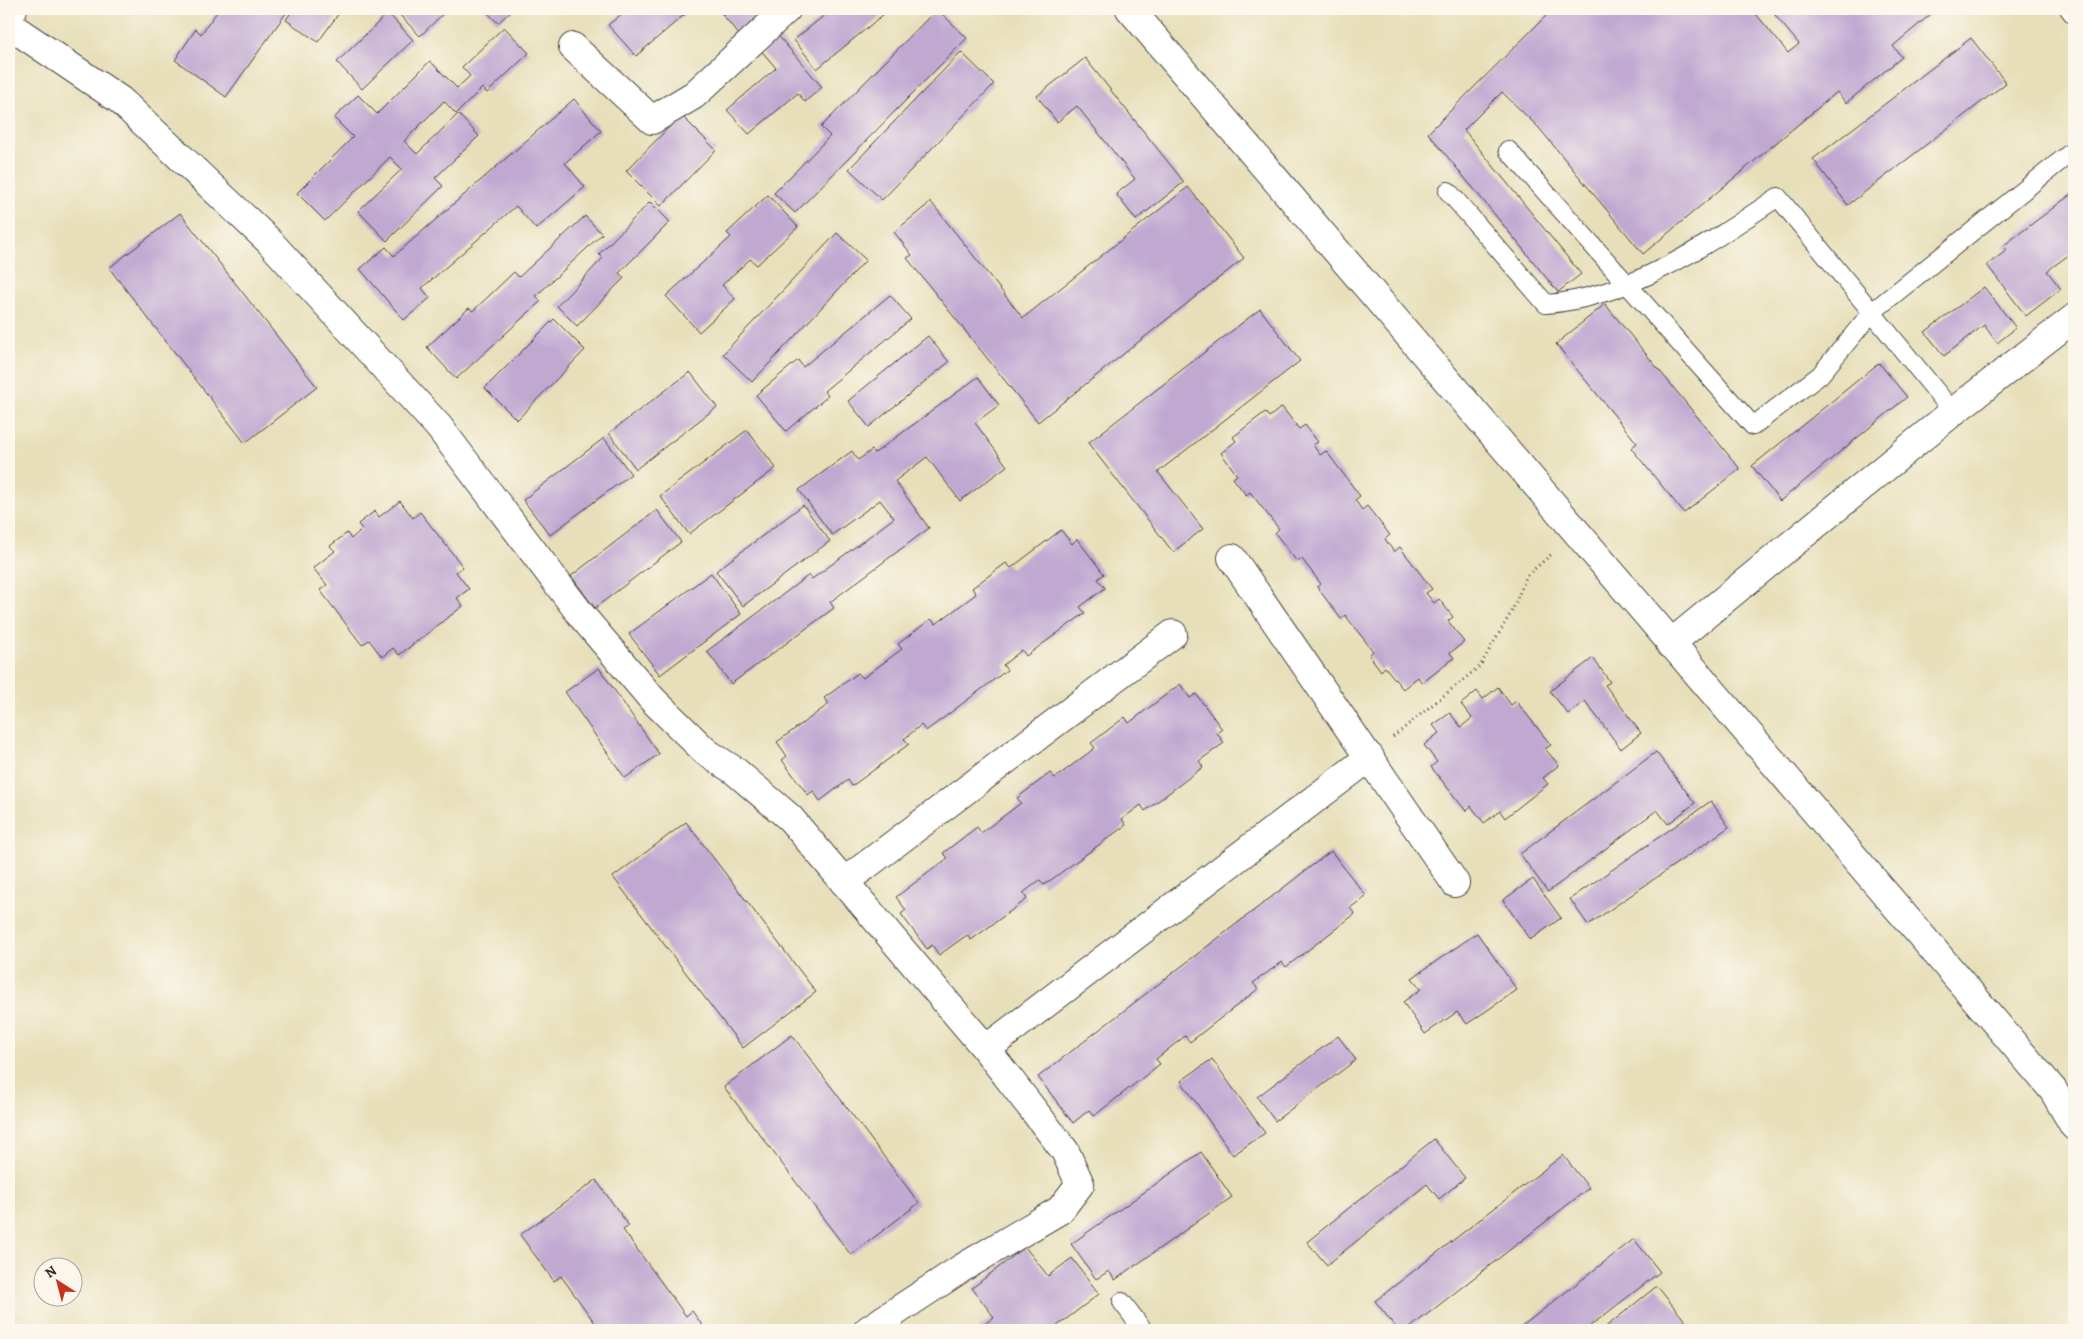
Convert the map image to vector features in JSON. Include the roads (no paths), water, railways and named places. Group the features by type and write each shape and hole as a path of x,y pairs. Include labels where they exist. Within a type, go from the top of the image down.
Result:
{"street":[{"path":"9,15 13,9"},
{"path":"572,47 652,120 694,95 787,9"},
{"path":"1130,9 1575,533 2047,1083 2074,1126"},
{"path":"9,25 120,100 268,240 439,427 582,616 652,699 706,752 734,772 790,818 986,1050 1066,1150 1080,1184 1060,1210 962,1268 868,1330"},
{"path":"1670,644 1953,412 2074,318"},
{"path":"1232,558 1455,883"},
{"path":"844,882 1173,634"},
{"path":"986,1050 1370,757"}],"lane":[{"path":"2070,9 2074,15"},
{"path":"1508,150 1629,284 1753,426 1820,375 1872,312 2074,150"},
{"path":"1448,191 1546,304 1573,302 1629,284 1714,240 1778,197 1953,412"},
{"path":"1122,1302 1143,1330"}]}
